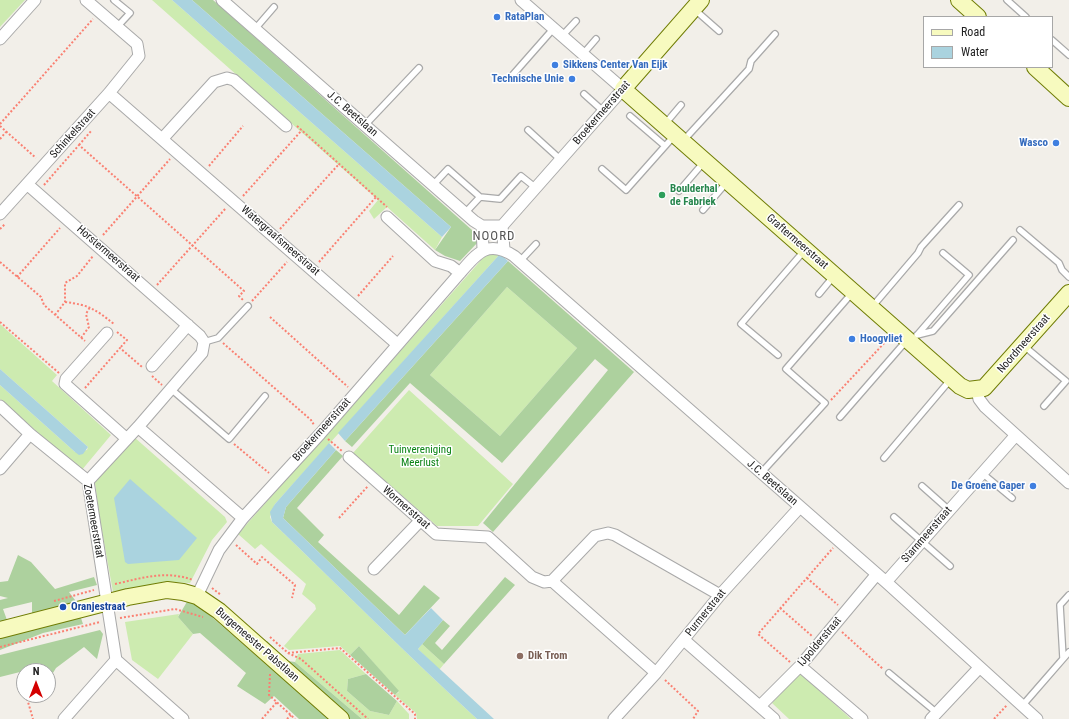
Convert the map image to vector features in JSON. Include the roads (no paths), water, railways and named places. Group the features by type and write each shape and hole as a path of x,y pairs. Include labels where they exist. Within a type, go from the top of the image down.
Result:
{"street":[{"path":"0,38 35,0"},
{"name":"Graftermeerstraat","path":"521,0 623,89 672,137 705,161 853,291 908,337 952,378 968,390 977,390"},
{"path":"959,0 977,16"},
{"path":"89,1 99,12 117,27"},
{"name":"J.C. Beetslaan","path":"226,1 255,29 465,213 482,226"},
{"name":"Broekermeerstraat","path":"502,226 697,4"},
{"name":"Schinkelstraat","path":"0,214 110,93 136,62 139,56 137,44 117,27"},
{"path":"1036,68 1069,98"},
{"path":"163,138 214,82 227,78 234,80 284,124"},
{"name":"Watergraafsmeerstraat","path":"110,93 397,344"},
{"name":"Horstermeerstraat","path":"27,184 38,192 188,325 204,342"},
{"path":"387,217 435,261 451,266 460,273"},
{"path":"482,226 502,226 504,249 483,250 482,226"},
{"name":"J.C. Beetslaan","path":"504,249 520,261 877,574 979,668 1038,719"},
{"name":"Broekermeerstraat","path":"197,596 219,550 243,518 320,434 476,254 483,250"},
{"name":"Noordmeerstraat","path":"977,390 984,388 991,382 1069,293"},
{"path":"152,366 188,325"},
{"path":"107,332 66,380 65,384 127,439"},
{"path":"88,481 138,427 202,353 204,342"},
{"path":"977,390 979,399 985,407 1069,483"},
{"name":"Zoetermeerstraat","path":"0,406 30,434 88,481 116,660"},
{"path":"138,427 243,518"},
{"path":"0,469 30,434"},
{"name":"Starnmeerstraat","path":"886,582 1016,435"},
{"name":"Wormerstraat","path":"349,457 436,534 488,537 532,577 544,582 552,581"},
{"name":"Purmerstraat","path":"614,719 656,673 720,595 800,507"},
{"path":"374,569 420,521"},
{"path":"656,673 552,581 595,536 608,533 615,535 720,595"},
{"name":"IJpolderstraat","path":"760,706 799,668 877,574"},
{"name":"Burgemeester Pabstlaan","path":"0,630 128,597 167,590 183,592 197,596 219,611 341,719"},
{"path":"684,640 774,719"},
{"path":"64,719 116,660 183,719"},
{"path":"799,668 862,719"},
{"path":"934,716 979,668"}],"lane":[{"path":"114,0 130,13 117,27"},
{"path":"1007,0 1025,16"},
{"path":"697,4 719,31"},
{"path":"255,29 274,7"},
{"path":"510,78 558,32 576,21"},
{"path":"602,169 626,190 672,137 749,69 751,61 775,34"},
{"path":"583,54 596,39"},
{"path":"1053,41 1069,55"},
{"path":"365,125 419,68"},
{"path":"584,94 604,111"},
{"path":"672,137 682,105"},
{"path":"630,116 672,137"},
{"path":"528,130 561,160"},
{"path":"679,191 705,161"},
{"path":"433,185 448,169 480,197 500,199 521,176 536,188"},
{"path":"703,210 728,181"},
{"path":"465,213 480,197"},
{"path":"872,307 918,253 921,247 959,204"},
{"path":"1020,230 1059,263 1062,270 1069,277"},
{"path":"908,337 933,330 1013,240"},
{"path":"520,261 536,244"},
{"path":"778,355 741,324 805,249"},
{"path":"840,416 908,337 969,275 943,253"},
{"path":"819,294 835,275"},
{"path":"761,473 825,403 786,369 853,291"},
{"path":"204,342 218,338 248,305"},
{"path":"1023,345 1066,381 1044,406"},
{"path":"884,458 952,378"},
{"path":"170,390 229,439 266,396"},
{"path":"982,473 1012,498"},
{"path":"922,486 949,510"},
{"path":"894,517 950,566"},
{"path":"1063,658 1060,605 1069,596"},
{"path":"1022,706 1069,652"},
{"path":"889,673 934,716"}],"water":[{"path":"172,0 192,0 451,227 442,237"},
{"path":"500,254 508,261 345,441 338,433"},
{"path":"0,369 88,447 83,454 79,455 75,452 0,385"},
{"path":"329,443 336,450 286,507 283,518 405,635 431,608 443,620 418,649 494,719 477,719 272,522 270,512 275,504"},
{"path":"130,479 197,538 179,560 128,564 125,562 114,498"}],"place":[{"name":"RataPlan","path":"497,17"},
{"name":"Sikkens Center Van Eijk","path":"555,65"},
{"name":"Technische Unie","path":"572,79"},
{"name":"Wasco","path":"1056,143"},
{"name":"Boulderhal de Fabriek","path":"662,195"},
{"name":"Hoogvliet","path":"852,339"},
{"name":"De Groene Gaper","path":"1033,486"},
{"name":"Oranjestraat","path":"63,607"},
{"name":"Dik Trom","path":"520,656"}],"district":[{"name":"NOORD","path":"494,237"}],"park label":[{"name":"Tuinvereniging Meerlust","path":"420,456"}]}
